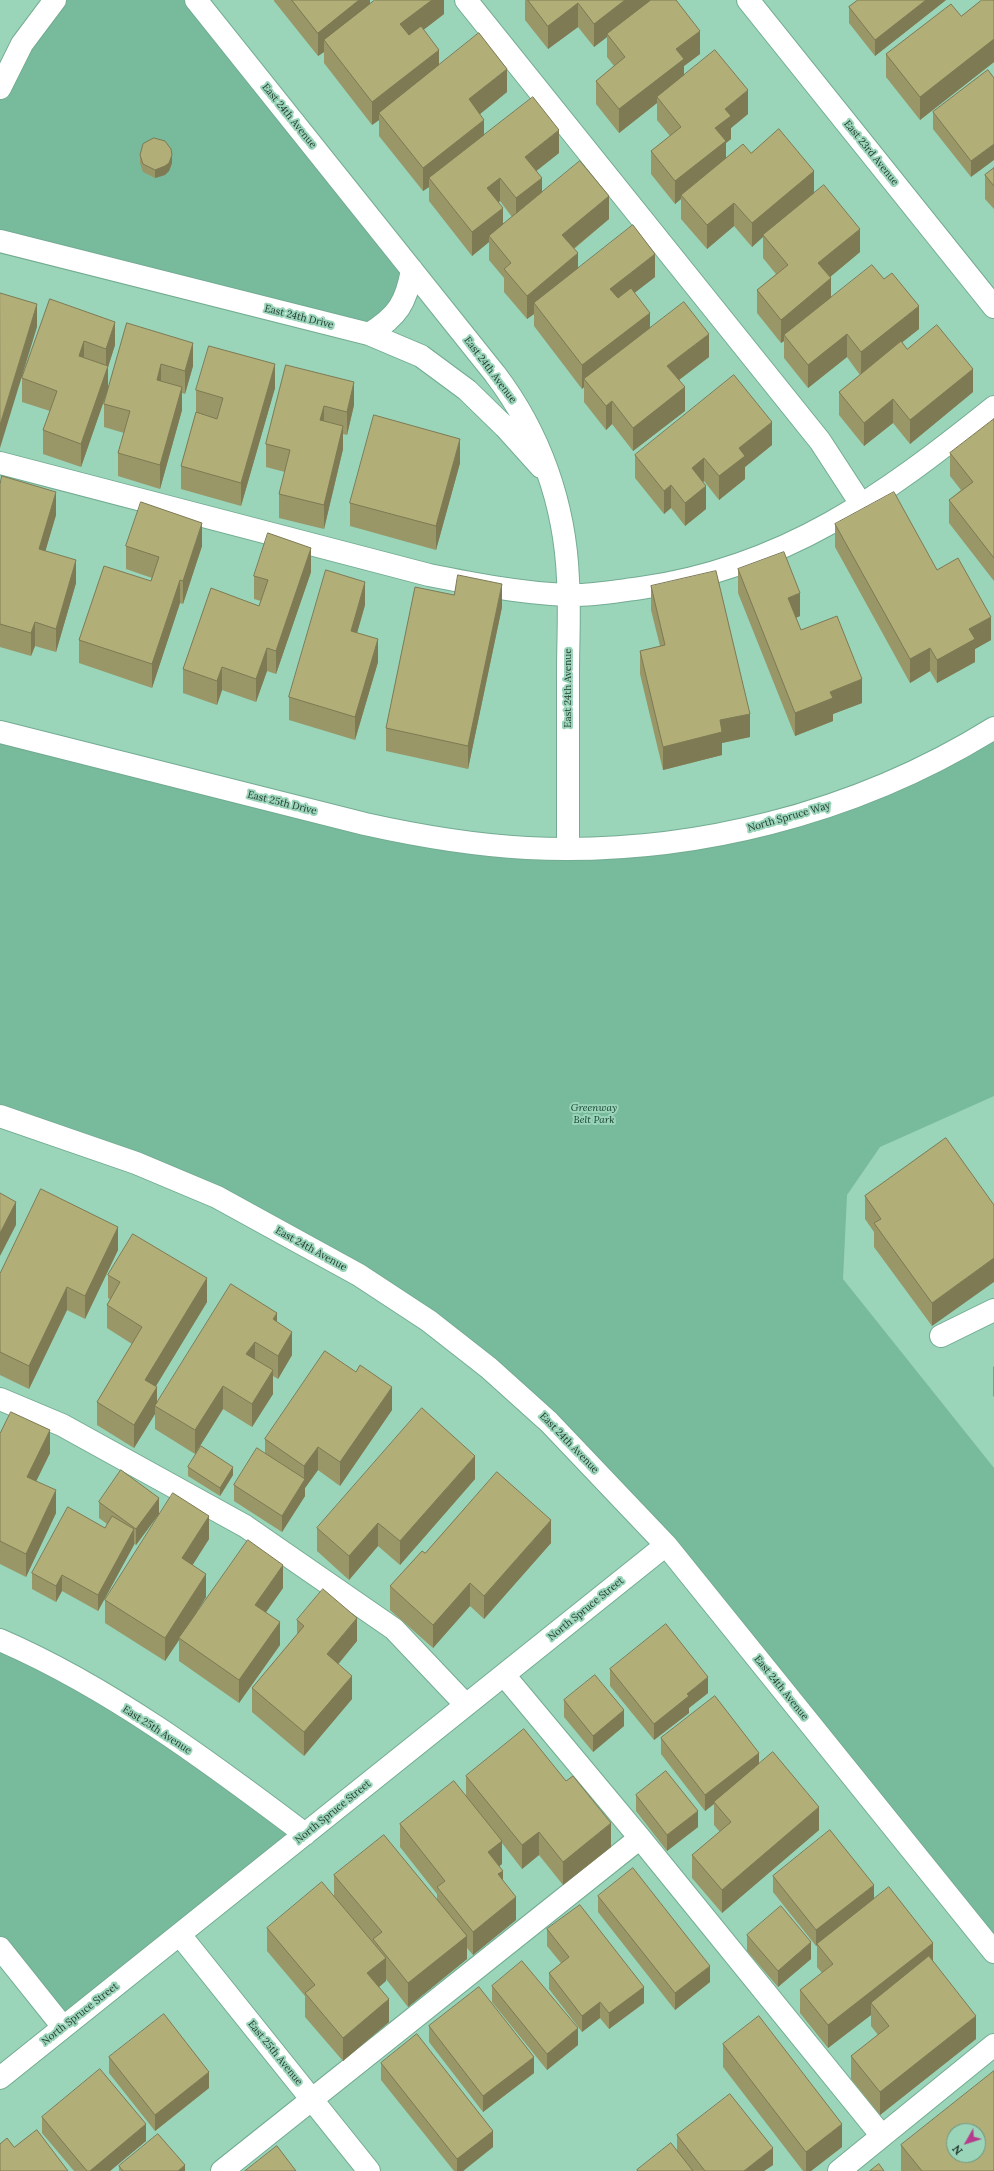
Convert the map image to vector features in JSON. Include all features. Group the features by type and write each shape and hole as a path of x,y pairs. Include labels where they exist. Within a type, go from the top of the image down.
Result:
{"street":[{"path":"0,88 22,44 55,0"},
{"name":"East 24th Avenue","path":"196,0 505,387 529,426 551,479 565,540 568,595 568,849"},
{"path":"466,0 820,441 861,504"},
{"name":"East 23rd Avenue","path":"748,0 994,307"},
{"name":"East 24th Drive","path":"0,241 369,334 421,356 467,390 505,427 551,479"},
{"path":"369,334 387,323 398,310 408,291 412,270"},
{"path":"0,464 429,575 489,587 568,595 614,592 701,577 748,562 790,545 828,526 928,459 994,407"},
{"name":"North Spruce Way","path":"568,849 664,843 738,831 820,809 881,787 939,759 994,728"},
{"name":"East 25th Drive","path":"0,732 417,836 487,845 568,849"},
{"name":"East 24th Avenue","path":"0,1116 136,1163 217,1197 359,1275 429,1321 489,1368 549,1422 666,1545 994,1952"},
{"path":"942,1336 994,1310"},
{"path":"0,1399 62,1425 245,1526 394,1629 466,1705"},
{"name":"North Spruce Street","path":"0,2078 666,1545"},
{"name":"East 25th Avenue","path":"0,1640 82,1681 169,1736 253,1795 305,1834"},
{"path":"504,1675 640,1838 882,2136"},
{"path":"222,2171 640,1838"},
{"name":"East 25th Avenue","path":"180,1934 370,2171"},
{"path":"0,1948 63,2027"},
{"path":"839,2171 994,2045"}],"green space":[{"path":"55,0 196,0 412,270 369,334 0,241 0,88"},
{"name":"Greenway Belt Park","path":"994,726 994,1096 880,1147 847,1195 843,1279 994,1468 994,1953 666,1545 437,1327 217,1197 0,1118 0,730 365,824 568,849 704,837 837,803"},
{"path":"0,1640 305,1834 63,2027 0,1948"}],"building":[{"path":"292,0 359,0 318,33"},
{"path":"375,0 432,0 400,24 409,35 421,26 439,50 372,102 324,40"},
{"path":"528,0 625,0 594,24 578,3 548,26"},
{"path":"651,0 676,0 700,31 676,49 684,59 619,109 596,81 625,57 607,34"},
{"path":"858,0 926,0 875,40 849,7"},
{"path":"982,0 994,0 994,39 920,97 886,54 951,4 961,16"},
{"path":"479,33 507,69 469,99 484,120 423,168 379,113"},
{"path":"715,50 748,90 725,109 731,116 715,128 726,141 675,181 651,151 681,127 657,97"},
{"path":"988,70 994,78 994,144 971,161 933,112"},
{"path":"533,97 559,130 525,157 542,178 516,198 500,178 487,188 503,208 472,232 429,178"},
{"path":"779,129 814,171 752,223 734,203 707,225 681,195 743,144 751,153"},
{"path":"154,138 165,141 171,149 172,155 169,163 155,170 143,164 140,155 143,144"},
{"path":"580,161 609,196 562,235 578,253 527,296 504,269 511,263 489,236"},
{"path":"994,168 994,186 985,175"},
{"path":"824,185 860,229 818,263 831,278 781,320 757,290 788,265 763,235"},
{"path":"633,225 655,254 610,289 618,298 631,288 650,313 582,365 534,303"},
{"path":"872,265 884,279 892,273 919,306 861,352 847,334 808,365 784,335"},
{"path":"0,293 37,304 0,425"},
{"path":"50,299 115,322 106,349 84,341 79,356 108,366 81,444 43,430 57,391 22,378"},
{"path":"684,302 709,334 667,366 685,387 633,428 612,401 606,406 584,379"},
{"path":"127,323 193,343 185,371 161,364 157,380 182,387 160,465 118,453 130,411 104,404"},
{"path":"937,325 973,369 910,420 893,399 864,423 839,392 901,341 907,349"},
{"path":"209,346 275,364 241,483 181,466 196,412 217,419 223,398 196,390"},
{"path":"286,365 354,382 347,412 324,406 320,420 343,426 324,505 279,494 290,450 266,444"},
{"path":"734,375 772,422 739,448 745,456 719,476 704,458 692,468 706,486 685,503 671,485 664,491 635,455"},
{"path":"374,415 460,439 436,526 350,503"},
{"path":"994,419 994,558 949,500 973,482 950,453"},
{"path":"2,476 56,492 39,549 76,560 56,629 35,622 31,633 0,624 0,485"},
{"path":"894,492 937,570 958,558 991,617 969,629 975,639 937,660 930,648 910,659 835,524"},
{"path":"141,502 202,523 183,581 180,580 152,664 79,640 104,566 151,581 159,557 126,546"},
{"path":"268,533 311,548 276,651 267,648 256,679 222,667 217,681 183,669 211,588 259,606 268,580 254,576"},
{"path":"784,552 800,593 788,598 801,630 837,616 862,679 830,692 833,698 795,713 738,569"},
{"path":"326,570 365,582 351,631 378,639 355,717 289,697"},
{"path":"716,571 750,714 720,720 722,732 663,747 640,651 665,645 651,586"},
{"path":"458,575 502,584 468,746 386,728 415,587 454,595"},
{"path":"946,1138 994,1205 994,1258 932,1303 874,1223 881,1219 865,1196"},
{"path":"41,1189 118,1227 85,1296 67,1287 29,1366 0,1352 0,1274"},
{"path":"0,1193 16,1202 0,1233"},
{"path":"133,1234 207,1278 145,1380 157,1387 134,1425 97,1402 142,1327 107,1305 120,1282 108,1275"},
{"path":"231,1284 277,1313 273,1319 292,1332 278,1356 255,1342 246,1354 273,1370 252,1404 223,1386 195,1430 155,1406"},
{"path":"325,1351 356,1372 360,1365 392,1387 340,1462 318,1447 304,1466 265,1439"},
{"path":"422,1408 475,1456 400,1541 378,1523 349,1556 317,1528"},
{"path":"11,1412 50,1430 27,1477 56,1490 26,1554 0,1541 0,1434"},
{"path":"201,1446 233,1467 220,1488 188,1467"},
{"path":"257,1448 305,1479 282,1516 234,1485"},
{"path":"121,1470 159,1498 136,1529 99,1502"},
{"path":"497,1472 551,1520 484,1596 470,1583 433,1625 390,1586 422,1551 425,1553"},
{"path":"173,1493 209,1516 182,1558 206,1574 165,1638 105,1600"},
{"path":"68,1507 105,1528 112,1516 134,1529 98,1595 62,1575 56,1586 32,1573"},
{"path":"248,1540 283,1565 255,1605 280,1622 239,1680 179,1638"},
{"path":"323,1589 357,1618 327,1654 352,1676 304,1732 252,1688 304,1626 297,1620"},
{"path":"666,1624 708,1677 687,1694 689,1696 654,1724 610,1669"},
{"path":"595,1675 624,1710 593,1736 564,1700"},
{"path":"715,1696 759,1753 705,1795 661,1738"},
{"path":"524,1729 566,1781 573,1776 611,1823 563,1862 539,1832 522,1845 466,1776"},
{"path":"773,1752 819,1807 722,1890 692,1855 731,1822 714,1802"},
{"path":"666,1771 698,1811 667,1835 636,1795"},
{"path":"454,1781 502,1841 488,1852 503,1871 498,1874 516,1897 473,1932 437,1887 445,1881 400,1824"},
{"path":"830,1830 874,1885 816,1930 773,1876"},
{"path":"384,1835 467,1936 408,1983 373,1939 382,1932 334,1875"},
{"path":"633,1868 710,1966 675,1993 598,1896"},
{"path":"322,1882 386,1958 367,1973 389,1999 343,2038 305,1993 315,1985 267,1928"},
{"path":"889,1887 933,1943 828,2025 800,1990 833,1964 817,1944"},
{"path":"580,1905 644,1987 609,2013 600,2002 582,2016 549,1973 569,1957 547,1929"},
{"path":"781,1906 811,1942 778,1971 747,1935"},
{"path":"929,1956 976,2016 880,2092 851,2056 889,2026 871,2003"},
{"path":"522,1961 578,2028 547,2054 492,1986"},
{"path":"479,1987 534,2057 483,2096 429,2026"},
{"path":"164,2014 209,2072 155,2115 109,2057"},
{"path":"759,2016 842,2124 806,2152 723,2044"},
{"path":"417,2034 493,2131 457,2159 381,2063"},
{"path":"100,2069 146,2124 90,2171 87,2171 42,2117"},
{"path":"994,2071 994,2171 922,2171 901,2145"},
{"path":"730,2094 773,2148 744,2171 705,2171 677,2135"},
{"path":"37,2130 68,2171 0,2171 0,2144 7,2138 14,2147"},
{"path":"158,2134 185,2165 178,2171 123,2171 119,2166"},
{"path":"671,2143 693,2171 637,2170"},
{"path":"277,2146 296,2171 245,2171"},
{"path":"879,2164 884,2171 870,2171"}]}
